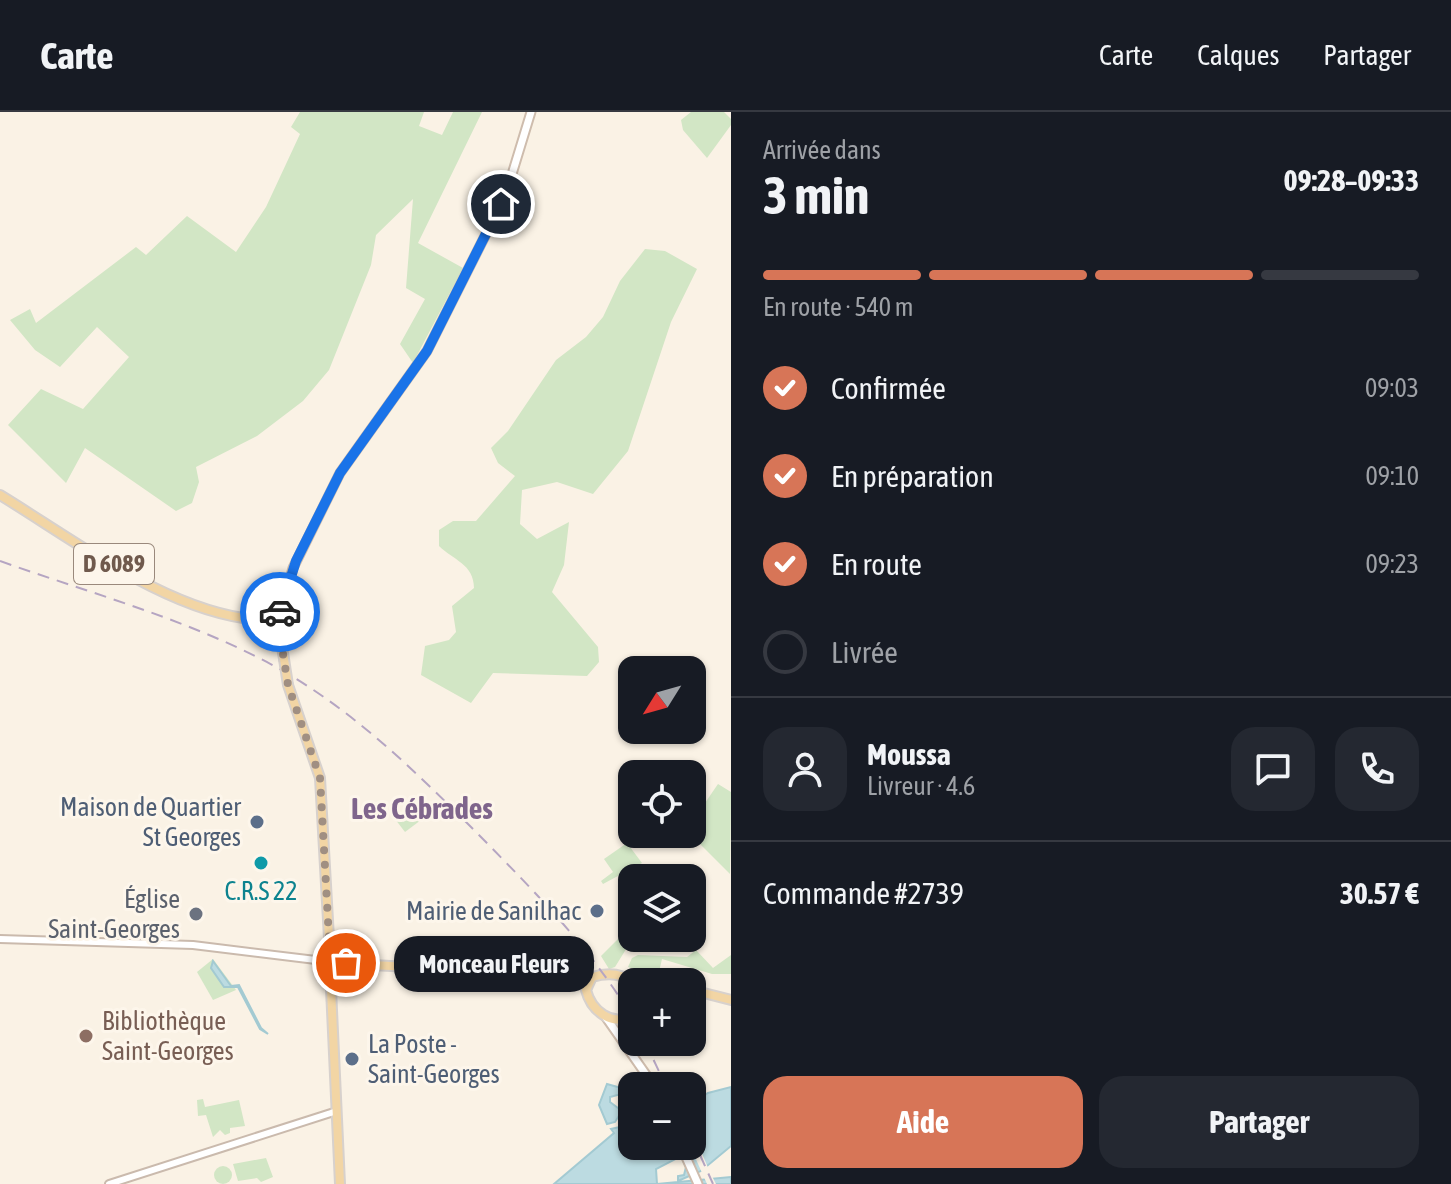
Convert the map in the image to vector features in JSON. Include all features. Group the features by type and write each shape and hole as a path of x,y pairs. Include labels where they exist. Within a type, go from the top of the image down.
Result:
{"main road":[{"path":"284,659 278,648 257,635 258,624 270,621 281,608 296,561 340,473 416,367 454,298 505,195 531,112"},
{"name":"D 6089","path":"0,495 152,587 236,615 270,621"},
{"name":"D 6089","path":"236,615 248,622 257,635"},
{"path":"270,621 280,635 288,685 320,778 340,1184"},
{"path":"270,643 280,635"},
{"path":"330,962 565,973 592,977 618,975"},
{"path":"565,973 586,990 589,1000 618,1034"},
{"path":"586,990 592,977"},
{"path":"706,994 731,1000"},
{"path":"605,1016 618,1017"},
{"path":"687,1160 698,1184"}],"street":[{"path":"0,939 193,945 330,962"},
{"path":"109,1184 337,1111"},
{"path":"319,1117 329,1119 338,1131"}],"green space":[{"path":"300,112 424,112 419,126 442,135 453,112 482,112 418,243 463,268 413,363 400,344 425,299 406,288 413,199 376,235 371,265 329,370 303,401 257,436 196,467 199,482 192,503 176,511 85,448 66,483 8,425 41,389 83,409 129,357 97,327 60,367 35,350 10,320 30,309 36,323 136,247 146,255 187,216 236,252 266,207 300,134 291,127"},
{"path":"691,112 724,112 731,119 731,125 707,158 683,130 681,120"},
{"path":"645,249 665,251 697,269 671,322 628,451 593,494 557,482 522,490 520,524 537,539 569,522 564,565 552,592 598,647 599,662 587,676 493,673 471,703 421,675 425,646 449,640 456,632 452,606 474,588 467,568 439,546 439,530 453,521 476,521 515,476 498,463 491,448 508,431 556,360 586,337 603,317 620,281"},
{"path":"718,784 731,792 730,874 704,848 706,802"},
{"path":"419,801 429,814 405,832 395,819"},
{"path":"620,848 631,848 642,863 618,864 618,876 603,884 601,881 613,872 604,859"},
{"path":"618,939 618,952 624,952 615,967 609,969 601,956"},
{"path":"698,952 713,968 731,955 731,974 712,974 706,972 706,968 692,968 662,959 660,968 628,967 632,958 638,955 687,957"},
{"path":"213,959 236,990 213,1000 197,972"},
{"path":"203,1099 205,1107 239,1100 245,1126 230,1128 230,1133 225,1135 220,1130 213,1137 206,1115 198,1116 197,1100"},
{"path":"266,1158 273,1177 261,1182 257,1178 238,1181 233,1164"},
{"path":"223,1166 232,1175 223,1184 214,1175"}],"water":[{"path":"213,961 231,986 239,985 261,1028 268,1034 260,1029 238,987 224,987 211,968"},
{"path":"607,1084 618,1087 618,1095 610,1097 610,1102 618,1108 615,1122 607,1124 599,1105"},
{"path":"731,1087 731,1146 701,1171 678,1181 678,1176 684,1175 686,1167 683,1160 706,1160 706,1094"},
{"path":"618,1127 618,1160 673,1160 656,1169 657,1184 554,1184 614,1133 611,1129"},
{"path":"731,1177 731,1184 657,1184"}],"pier":[{"path":"696,1160 705,1160 709,1170 704,1174 711,1174 716,1184 707,1184"}],"railway":[{"path":"0,561 198,630 261,659 321,695 376,737 452,808 560,920 618,994"},
{"path":"652,1056 659,1072"},
{"path":"702,1160 713,1184"}],"way so far":[{"path":"280,612 278,623 288,685 313,750 320,778 330,956 336,963 346,963"}],"place":[{"name":"Maison de Quartier St Georges","path":"257,822"},
{"name":"C.R.S 22","path":"261,863"},
{"name":"Mairie de Sanilhac","path":"597,911"},
{"name":"Église Saint-Georges","path":"196,914"},
{"name":"Monceau Fleurs","path":"346,963"},
{"name":"Bibliothèque Saint-Georges","path":"86,1036"},
{"name":"La Poste - Saint-Georges","path":"352,1059"}],"district":[{"name":"Les Cébrades","path":"422,809"}],"route":[{"path":"280,612 296,561 340,473 427,351 501,204"}]}
